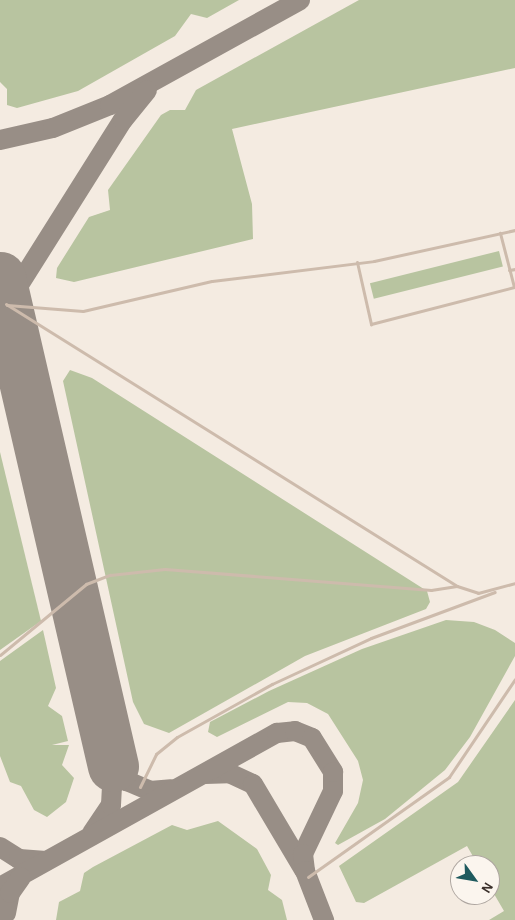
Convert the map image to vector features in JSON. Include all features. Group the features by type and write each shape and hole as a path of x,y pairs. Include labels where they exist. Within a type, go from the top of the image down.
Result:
{"lane":[{"path":"497,590 478,593 458,586 6,304 82,311 212,281 424,252 515,230"},
{"path":"357,262 371,324 514,287 500,233"},
{"path":"510,270 515,269"},
{"path":"0,655 86,584 110,575 165,569 431,590 458,586"},
{"path":"140,787 156,754 177,737 272,684 370,638 515,583"},
{"path":"308,877 449,777 515,680"}],"green space":[{"path":"0,0 239,0 207,18 191,14 175,36 78,91 17,108 7,105 7,89 0,82"},
{"path":"359,0 515,0 515,68 232,129 252,204 253,239 74,282 56,278 57,268 89,217 110,210 108,190 161,115 170,110 185,110 196,90"},
{"path":"499,251 503,267 374,299 370,283"},
{"path":"70,370 92,378 427,591 430,602 426,609 305,656 169,733 144,724 133,702 63,381"},
{"path":"0,452 41,621 0,650"},
{"path":"446,620 474,622 495,630 515,643 515,656 470,737 445,770 385,819 338,845 335,843 358,803 363,780 358,761 328,714 307,703 288,702 217,737 208,732 210,722 269,691 362,649"},
{"path":"43,630 56,688 48,706 62,716 68,741 52,745 69,745 62,765 74,778 66,802 47,817 34,810 21,786 10,782 0,756 0,661"},
{"path":"515,700 515,920 489,920 504,911 500,904 500,855 472,855 467,846 364,903 356,902 339,866 458,782"},
{"path":"218,821 257,849 271,875 268,890 282,900 287,920 56,920 59,902 80,891 84,873 93,867 172,825 187,830"}],"taxiway":[{"path":"0,140 53,128 110,105 300,0"},
{"path":"0,315 123,120 147,90"},
{"path":"0,887 277,733 295,731 312,738 333,772 333,791 303,854 305,871 324,920"},
{"path":"113,766 127,781 150,791 171,789"},
{"path":"92,833 111,805 113,766"},
{"path":"205,774 229,773 253,784 304,870"},
{"path":"0,847 19,859 46,861"},
{"path":"6,913 10,893 21,877"}],"runway":[{"path":"0,277 113,766"}]}
